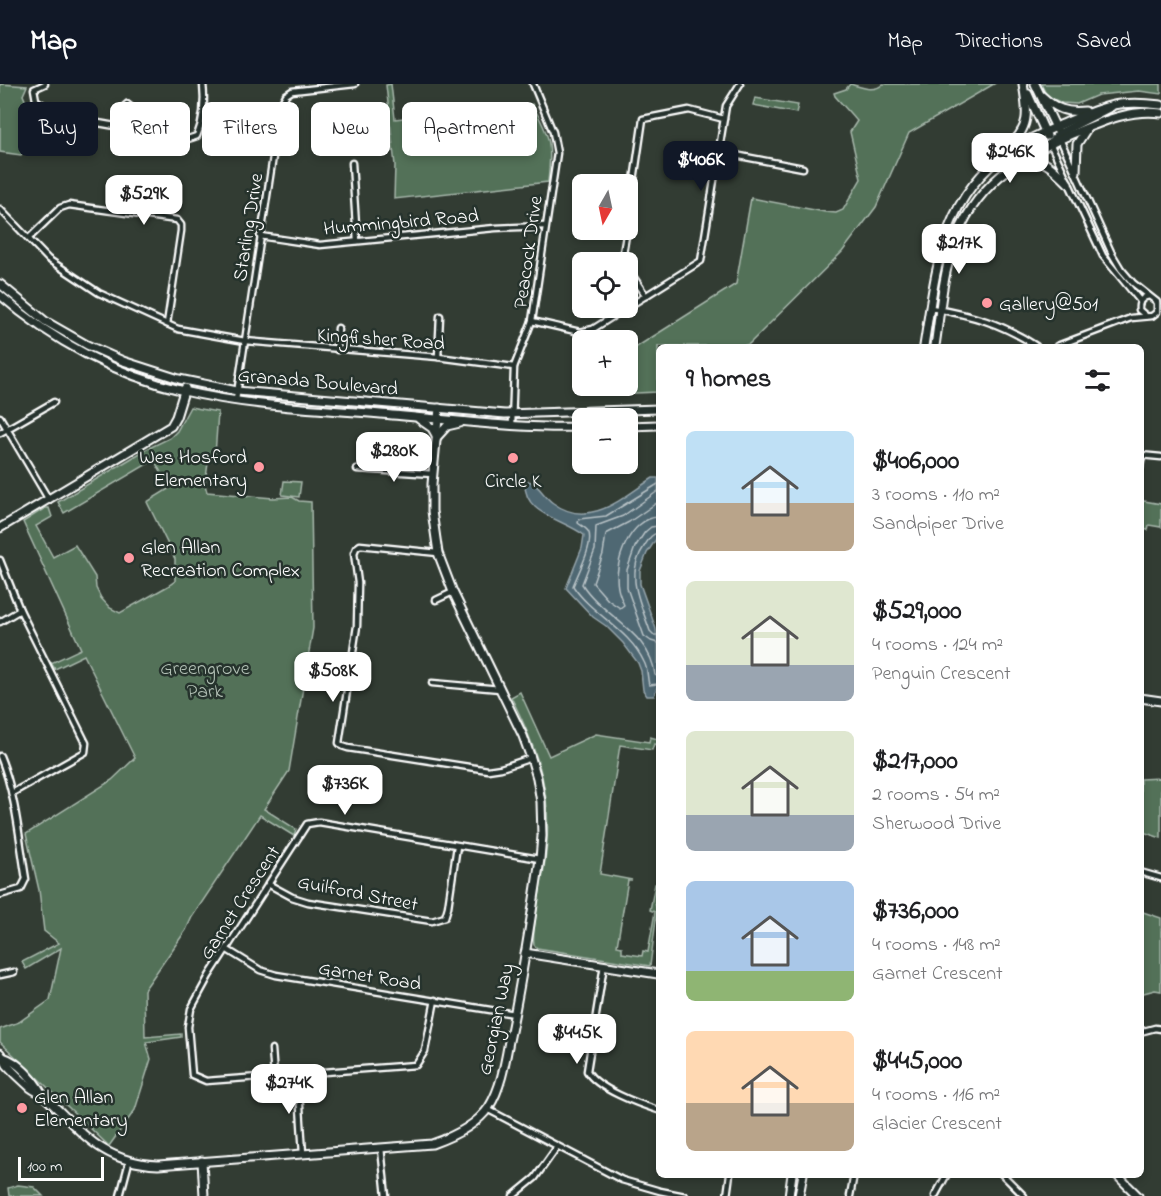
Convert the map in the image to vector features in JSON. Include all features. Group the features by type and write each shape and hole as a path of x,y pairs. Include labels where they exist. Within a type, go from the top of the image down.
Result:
{"main road":[{"path":"1023,84 1050,143"},
{"path":"924,344 941,246 952,218 966,194 1004,150 1020,136 1026,122 1027,109 1023,84"},
{"path":"1035,84 1058,133"},
{"path":"1038,92 1055,108 1072,113 1091,111 1118,103 1161,105"},
{"path":"1058,133 1118,103"},
{"path":"935,344 952,249 964,220 993,183 1015,164 1050,143 1058,133 1091,111"},
{"path":"997,160 1010,150 1045,132 1058,133 1091,126 1119,116 1161,113"},
{"path":"1076,172 1077,144 1081,135 1091,126"},
{"path":"1015,164 1040,159 1068,183"},
{"name":"Granada Boulevard","path":"0,284 45,321 87,345 123,361 186,381 237,391 513,414 656,409"},
{"name":"Granada Boulevard","path":"0,295 43,329 79,350 134,375 184,391 236,400 414,417 512,426 572,427"},
{"path":"0,528 49,501 171,426 176,417 186,381"},
{"name":"Georgian Way","path":"2,1055 7,1064 26,1083 42,1094 92,1142 111,1155 129,1162 158,1165 432,1144 449,1138 488,1109 502,1074 515,1014 540,859 541,802 537,778 523,736 453,592 438,553 432,511 439,408"},
{"path":"414,417 428,424 437,437 447,426 465,421"},
{"path":"638,426 656,425"},
{"path":"1144,699 1161,701"},
{"path":"525,953 656,974"},
{"path":"202,1161 204,1196"},
{"path":"789,1196 791,1178"},
{"path":"799,1196 802,1178"},
{"path":"1120,1178 1138,1196"}],"street":[{"path":"45,84 34,89 36,100 59,116 110,124"},
{"path":"190,138 197,136 202,124 205,100 203,84"},
{"name":"Starling Drive","path":"236,400 283,98 292,91 355,84"},
{"name":"Peacock Drive","path":"512,426 514,367 532,321 557,153 553,132 533,84"},
{"path":"532,321 585,332 701,261 726,106 740,84"},
{"path":"635,174 643,119 689,110 724,120"},
{"path":"1058,133 1115,258 1133,283 1155,299 1160,307 1155,314 1131,318 1062,344"},
{"path":"1050,143 1103,256 1140,301"},
{"path":"719,152 803,168"},
{"path":"352,163 357,241"},
{"path":"29,238 60,208 69,205 177,220 181,225 181,231 167,324"},
{"name":"Kingfisher Road","path":"0,209 48,259 99,293 178,328 245,341 438,357 514,367"},
{"name":"Hummingbird Road","path":"261,236 320,245 495,228 545,226"},
{"path":"638,284 646,296"},
{"path":"1131,318 1140,301 1149,296"},
{"path":"1138,307 1146,316"},
{"path":"930,308 979,317 1007,328 1033,344"},
{"path":"438,357 440,316"},
{"path":"337,350 338,328"},
{"path":"0,433 54,402"},
{"path":"0,417 49,501"},
{"path":"1144,455 1161,457"},
{"path":"357,469 433,474"},
{"path":"438,553 360,545 356,548 354,553 358,583 357,626 339,743 348,748 488,770 531,758"},
{"path":"0,560 20,610 86,743 85,752 12,793"},
{"path":"436,600 453,592"},
{"path":"0,622 20,610"},
{"path":"432,683 500,689"},
{"path":"0,756 12,793 26,879 21,889 0,895"},
{"name":"Garnet Crescent","path":"435,1000 425,1052 416,1065 206,1082 192,1074 188,1027 191,1009 226,949 307,824 313,822 540,859"},
{"name":"Guilford Street","path":"268,884 292,897 308,902 432,921 444,917 448,907 457,846"},
{"path":"1144,873 1161,878"},
{"name":"Garnet Road","path":"226,949 260,970 276,975 515,1014"},
{"path":"604,965 588,1071 597,1082 640,1104 656,1109"},
{"path":"0,975 14,972"},
{"path":"1144,1031 1161,1029"},
{"path":"272,1049 274,1076"},
{"path":"298,1075 303,1154"},
{"path":"488,1109 622,1180 685,1196"},
{"path":"513,1196 535,1178 557,1147"},
{"path":"381,1148 386,1196"},
{"path":"120,1196 129,1162"},
{"path":"727,1196 729,1178"},
{"path":"850,1196 853,1178"},
{"path":"935,1196 945,1178"},
{"path":"1006,1178 1024,1196"}],"green space":[{"path":"0,84 27,86 23,95 26,102 18,102 18,155 0,152"},
{"path":"391,84 395,119 402,118 402,156 537,156 537,114 549,141 548,182 394,199 395,165 390,102 388,102 386,85"},
{"path":"850,84 872,89 883,84 994,84 909,133 876,207 842,252 749,344 656,344 656,392 638,393 638,346 736,284 751,198 825,212 836,213 843,210 861,179 850,132 857,121 834,93 846,89"},
{"path":"1041,84 1161,84 1161,94 1139,91 1098,95 1077,104 1062,103 1047,96"},
{"path":"755,98 798,105 796,113 753,105"},
{"name":"Greengrove Park","path":"190,407 218,412 215,455 209,456 205,485 207,492 273,498 292,497 299,501 311,502 313,628 289,771 264,809 296,829 294,836 260,815 192,917 186,930 144,990 145,1037 181,1034 181,1037 146,1042 151,1059 135,1110 109,1146 0,1042 0,1029 19,1022 50,1000 61,948 26,969 22,962 59,943 44,931 39,890 26,834 112,780 135,758 84,655 55,669 51,663 81,649 23,522 45,508 49,508 52,517 36,526 53,557 75,545 95,577 96,588 101,598 110,608 120,613 168,586 175,581 175,559 147,502 170,488 154,460 64,513 58,502 147,449 170,438 177,431"},
{"path":"284,481 301,482 299,497 282,495"},
{"path":"1144,501 1161,504 1161,527 1149,525 1148,530 1144,530"},
{"path":"520,692 549,756 596,734 649,742 650,737 656,738 656,744 654,744 652,750 620,745 600,874 632,880 628,880 617,946 622,947 622,953 642,956 643,951 648,952 655,912 650,910 656,884 656,920 650,966 537,948 534,945 535,918 543,875 548,821 537,759 511,697"},
{"path":"1161,778 1161,838 1144,832 1144,779"},
{"path":"1144,912 1161,918 1161,991 1144,993"},
{"path":"18,1185 34,1187 43,1196 9,1196 8,1188"}],"water":[{"path":"656,478 656,539 647,553 640,571 640,584 656,629 656,690 654,696 647,696 643,690 638,663 623,643 593,617 566,588 582,548 584,535 537,508 530,501 526,492 525,480 537,486 553,503 580,513 606,508"}],"place":[{"name":"Gallery@501","path":"987,303"},
{"name":"Circle K","path":"513,458"},
{"name":"Wes Hosford Elementary","path":"259,467"},
{"name":"Glen Allan Recreation Complex","path":"129,558"},
{"name":"Glen Allan Elementary","path":"22,1108"}]}
